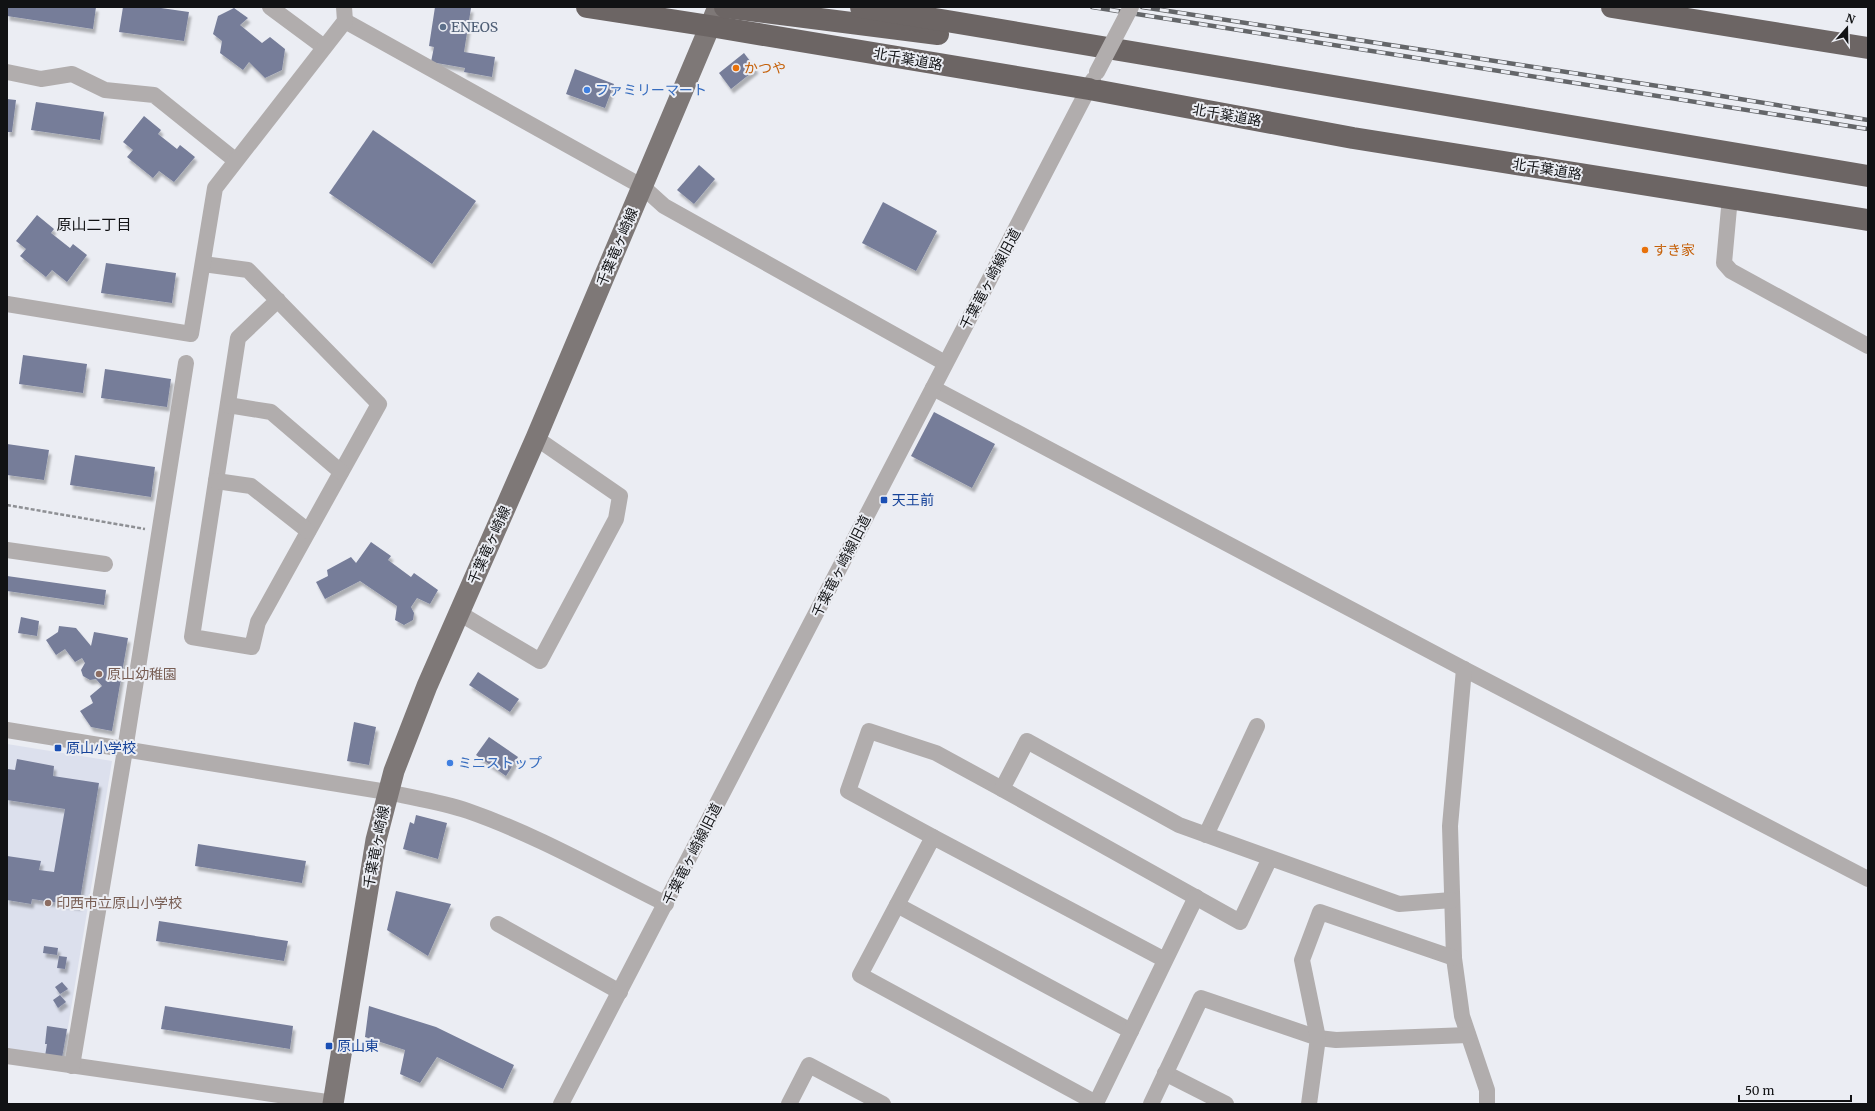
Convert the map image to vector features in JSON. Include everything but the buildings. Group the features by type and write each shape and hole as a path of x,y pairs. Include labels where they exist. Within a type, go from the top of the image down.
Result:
{"highway":[{"name":"北千葉道路","path":"587,7 717,14 1093,81 1360,139 1868,220"},
{"path":"861,7 1036,35 1558,126 1868,176"},
{"path":"1612,7 1868,48"},
{"path":"717,14 976,38 1036,35"}],"main road":[{"name":"千葉竜ヶ崎線","path":"333,1103 376,840 387,792 413,721 536,438 717,14"}],"street":[{"path":"270,7 324,47"},
{"name":"千葉竜ヶ崎線旧道","path":"561,1104 1131,7"},
{"path":"7,304 191,334 215,188 235,160 324,47 345,14 643,187 664,206 946,364"},
{"path":"7,72 41,79 72,74 105,90 154,95 235,160"},
{"path":"1730,197 1724,262 1731,271 1868,346"},
{"path":"203,264 248,270 278,300 379,404 258,622 252,647 192,637 238,338 278,300"},
{"path":"72,1066 125,750 186,363"},
{"path":"933,388 1464,669 1868,879"},
{"path":"228,404 271,412 341,472"},
{"path":"459,613 540,661 616,519 620,496 536,438"},
{"path":"216,481 251,486 308,531"},
{"path":"7,550 105,564"},
{"path":"1464,669 1450,826 1454,958 1462,1016 1487,1090 1487,1104"},
{"path":"1206,835 1257,726"},
{"path":"7,730 387,792 466,811 506,825 666,904"},
{"path":"1166,960 848,791 869,730 936,754 1002,789 1240,922 1270,858"},
{"path":"1002,789 1028,741 1179,825 1398,904 1452,900"},
{"path":"933,837 860,975 1096,1103 1196,897"},
{"path":"897,905 1131,1031"},
{"path":"1310,1104 1318,1038 1302,960 1320,912 1454,958"},
{"path":"498,924 620,992"},
{"path":"1151,1104 1201,998 1318,1038 1336,1040 1468,1035"},
{"path":"7,1056 333,1103"},
{"path":"789,1104 809,1065 883,1104"},
{"path":"1166,1073 1226,1104"}],"path":[{"path":"7,505 160,531"}],"shaded area":[{"name":"印西市立原山小学校","path":"7,744 112,761 63,1057 7,1052"}],"railway":[{"path":"1092,7 1868,129"},
{"path":"1142,7 1697,92 1868,120"}],"place":[{"name":"ENEOS","path":"443,27"},
{"name":"かつや","path":"736,68"},
{"name":"ファミリーマート","path":"587,90"},
{"name":"すき家","path":"1645,250"},
{"name":"天王前","path":"884,500"},
{"name":"原山幼稚園","path":"99,674"},
{"name":"原山小学校","path":"58,748"},
{"name":"ミニストップ","path":"450,763"},
{"name":"印西市立原山小学校","path":"48,903"},
{"name":"原山東","path":"329,1046"}],"district":[{"name":"原山二丁目","path":"94,225"}]}
